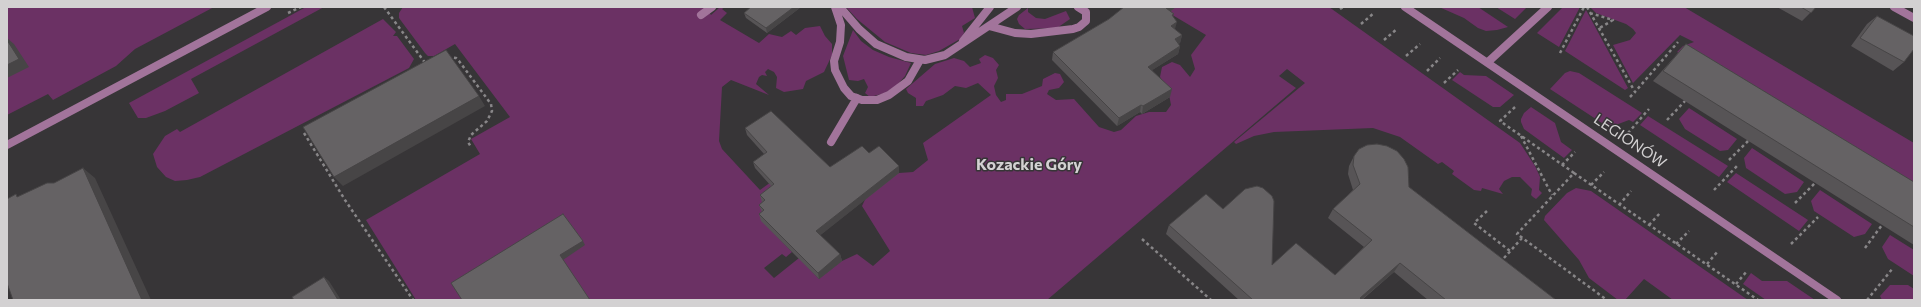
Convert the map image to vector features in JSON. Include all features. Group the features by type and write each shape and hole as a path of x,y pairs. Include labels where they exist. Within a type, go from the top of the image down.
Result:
{"street":[{"path":"7,145 267,7"},
{"path":"701,15 712,7"},
{"path":"836,7 841,25 840,42 834,61 835,70 844,88 851,96 862,100 877,100 889,95 908,81 920,60"},
{"path":"840,7 859,29 876,44 901,55 920,60 934,59 945,55 1017,7"},
{"path":"958,46 990,7"},
{"path":"989,26 1015,33 1032,34 1073,29 1079,27 1086,21 1086,12 1078,7"},
{"name":"LEGIONÓW","path":"1405,7 1838,300"},
{"path":"1488,62 1548,7"},
{"path":"1894,7 1914,18"},
{"path":"831,142 857,98"}],"path":[{"path":"384,7 428,66"},
{"path":"1560,53 1584,7"},
{"path":"1587,7 1598,29 1635,92"},
{"path":"1361,24 1374,13"},
{"path":"1590,13 1613,20 1598,29"},
{"path":"1384,40 1397,29"},
{"path":"1630,97 1678,42"},
{"path":"1406,56 1420,44"},
{"path":"444,58 452,57 459,61 491,104 492,111 487,121 471,135 468,142 471,147"},
{"path":"1427,71 1440,58"},
{"path":"1444,83 1458,70"},
{"path":"1531,92 1500,122 1758,300"},
{"path":"1666,120 1685,101"},
{"path":"1615,148 1649,109"},
{"path":"304,133 345,200 413,300"},
{"path":"1520,136 1552,195"},
{"path":"1729,160 1748,141"},
{"path":"1562,165 1575,152"},
{"path":"1700,206 1737,166"},
{"path":"1591,185 1604,172"},
{"path":"1574,173 1517,234 1607,300"},
{"path":"1795,203 1815,183"},
{"path":"1619,204 1631,191"},
{"path":"1487,212 1474,223 1510,251"},
{"path":"1649,225 1661,212"},
{"path":"1777,258 1818,217"},
{"path":"1865,248 1882,225"},
{"path":"1676,244 1689,230"},
{"path":"1504,258 1522,238"},
{"path":"1142,239 1211,300"},
{"path":"1707,264 1718,251"},
{"path":"1867,300 1893,268"},
{"path":"1736,284 1747,271"}],"shaded area":[{"path":"7,7 214,7 135,49 116,66 53,100 48,94 7,115"},
{"path":"306,7 324,7 191,79 199,93 165,111 146,118 138,118 129,103"},
{"path":"403,7 705,7 711,15 720,7 725,7 722,9 727,13 720,20 759,43 769,34 782,37 791,31 796,35 805,28 820,26 825,36 832,44 832,55 824,72 806,81 803,89 784,92 776,88 777,77 774,72 768,69 765,72 767,76 762,75 759,77 756,84 769,95 731,80 722,87 719,141 722,149 760,190 771,182 780,188 767,207 766,217 762,221 792,252 786,257 782,254 764,268 774,278 799,258 819,279 842,261 857,254 873,266 890,251 862,206 870,189 899,173 913,172 928,160 923,143 991,95 978,83 966,88 955,86 943,95 926,101 923,106 916,106 916,98 908,93 906,89 935,64 954,58 964,61 970,67 981,63 979,59 985,55 993,58 999,65 996,70 998,78 994,86 996,95 1001,102 1006,100 1006,94 1022,94 1042,86 1043,79 1055,73 1060,74 1064,82 1059,88 1049,90 1047,94 1056,100 1074,99 1099,127 1114,132 1121,130 1136,116 1149,112 1166,112 1171,105 1168,89 1160,77 1162,67 1172,62 1180,65 1190,77 1195,69 1191,55 1206,35 1159,7 1329,7 1520,143 1535,166 1540,177 1539,190 1542,193 1536,199 1533,197 1531,195 1532,189 1520,177 1512,177 1504,181 1499,189 1503,194 1482,188 1481,191 1474,190 1452,174 1454,171 1442,162 1438,164 1400,137 1373,128 1274,132 1254,136 1236,144 1234,142 1305,83 1287,69 1279,76 1296,88 1047,300 416,300 366,220 480,154 471,139 510,117 455,44 434,56 428,56 425,53 399,18 399,13"},
{"path":"846,7 972,7 975,18 962,26 964,33 960,39 939,51 926,55 911,53 885,42 857,19"},
{"path":"1439,7 1478,7 1508,27 1486,31 1478,28 1464,18"},
{"path":"1496,7 1527,7 1515,19"},
{"path":"1563,7 1579,7 1579,9 1559,47 1537,33"},
{"path":"1590,7 1684,7 1914,143 1914,197 1677,52 1683,46 1694,42 1680,35 1633,83 1613,45 1630,40 1636,33 1626,24 1596,13"},
{"path":"1028,8 1028,12 1036,18 1045,19 1066,11 1070,19 1057,28 1025,29 1019,24 1017,19 1019,15"},
{"path":"1586,10 1628,88 1625,90 1565,51"},
{"path":"383,19 396,32 393,36 397,36 414,59 409,68 200,177 175,181 166,177 157,167 153,154 165,136 177,129 180,132"},
{"path":"853,30 861,41 873,50 889,57 911,63 905,76 897,85 885,93 870,97 865,93 868,87 864,79 858,81 849,80 843,56"},
{"path":"1570,71 1579,73 1642,113 1633,122 1629,120 1613,126 1605,125 1550,89 1565,73"},
{"path":"1460,72 1464,75 1486,76 1514,95 1500,107 1493,107 1452,80"},
{"path":"1531,107 1555,123 1561,142 1572,150 1564,158 1524,129 1521,119 1524,113"},
{"path":"1689,108 1737,139 1728,150 1720,151 1685,129 1679,119"},
{"path":"1648,116 1728,166 1719,177 1640,125"},
{"path":"1752,148 1804,182 1797,192 1785,194 1746,168 1744,158"},
{"path":"1736,173 1808,220 1799,231 1727,182"},
{"path":"1576,188 1591,191 1748,300 1673,300 1644,279 1625,300 1618,300 1589,278 1579,260 1544,220 1545,216 1567,193"},
{"path":"1820,190 1872,224 1865,234 1854,237 1814,211 1811,201"},
{"path":"1890,235 1914,250 1914,276 1888,259 1882,247"},
{"path":"1751,273 1762,281 1787,281 1815,300 1766,300 1743,284"},
{"path":"1890,285 1908,285 1914,289 1914,300 1882,300 1880,296"}],"building":[{"path":"751,7 794,7 766,28 744,13"},
{"path":"1124,7 1167,7 1166,8 1174,14 1172,15 1177,22 1171,26 1182,35 1175,39 1180,46 1148,67 1172,89 1119,118 1053,52 1109,19"},
{"path":"1801,7 1816,7 1811,13"},
{"path":"1877,16 1914,36 1914,49 1904,62 1860,38"},
{"path":"7,40 19,59 7,65"},
{"path":"1686,44 1914,182 1914,227 1663,71"},
{"path":"446,50 479,96 334,177 303,127"},
{"path":"771,111 830,167 862,146 869,153 879,146 899,166 816,231 840,254 818,273 759,214 764,210 759,205 765,200 760,195 774,184 753,162 767,152 745,128"},
{"path":"1377,144 1387,146 1397,151 1404,159 1408,167 1409,187 1556,300 1446,300 1400,263 1360,298 1362,300 1253,300 1169,225 1206,194 1223,209 1245,189 1257,186 1263,188 1272,196 1274,201 1272,265 1296,243 1335,275 1372,240 1333,209 1360,184 1353,165 1354,156 1359,149 1367,145"},
{"path":"83,168 142,300 13,300 7,283 7,199 16,194 17,197 47,183 54,183"},
{"path":"563,214 583,241 560,255 590,300 462,300 451,283"},
{"path":"324,277 338,300 294,300 292,297"}],"district":[{"name":"Kozackie Góry","path":"1029,165"}]}
